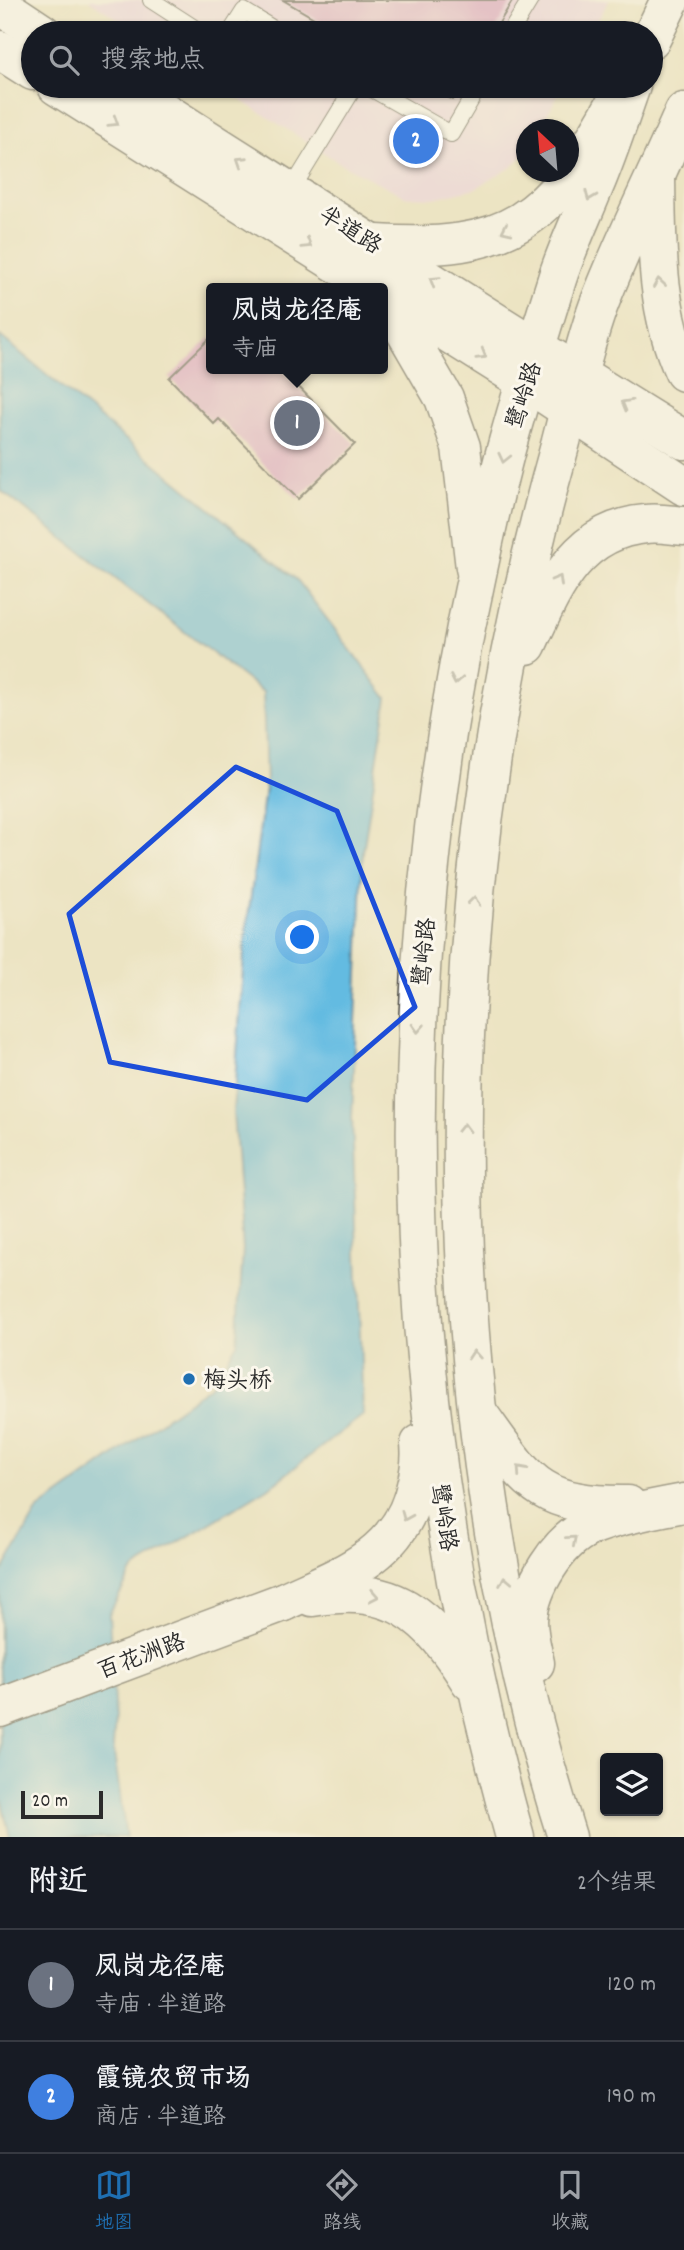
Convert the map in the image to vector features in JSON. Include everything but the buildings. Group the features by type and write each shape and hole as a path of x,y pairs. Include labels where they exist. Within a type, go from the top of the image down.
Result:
{"main road":[{"path":"660,21 670,0"},
{"path":"0,5 24,21"},
{"path":"0,50 21,63"},
{"name":"半道路","path":"76,98 368,283"},
{"name":"半道路","path":"143,98 375,244 533,366 574,394 684,486"},
{"path":"375,244 417,247 466,244 490,238 519,224 554,195 620,98"},
{"name":"鹭岭路","path":"515,1837 480,1698 442,1502 424,1354 415,1191 421,956 444,740 476,580 508,443 558,276 624,98"},
{"name":"鹭岭路","path":"568,1837 552,1788 520,1658 496,1540 478,1413 464,1184 470,933 498,708 536,532 598,309 684,112"},
{"path":"656,174 657,275 669,340 684,372"},
{"name":"半道路","path":"388,295 533,366"},
{"path":"388,302 444,398 461,447 468,487 476,580"},
{"name":"半道路","path":"574,394 684,440"},
{"path":"498,708 556,583 568,564 606,536 645,523 684,526"},
{"path":"283,1602 369,1560 401,1527 420,1472 413,1377 424,1354"},
{"path":"478,1413 526,1476 548,1494 584,1505 680,1504"},
{"path":"552,1788 548,1723 528,1620 538,1584 560,1550 576,1534 590,1527 680,1504"},
{"path":"283,1602 341,1593 375,1595 398,1603 432,1628 480,1698"},
{"name":"百花洲路","path":"0,1708 283,1602"}],"lane":[{"path":"151,0 183,21"},
{"path":"517,21 530,0"},
{"path":"238,21 244,11 260,21"},
{"path":"290,192 348,98"},
{"path":"388,98 451,134 472,98"}],"highlighted area":[{"path":"236,767 337,811 415,1007 307,1100 110,1062 69,914"}],"shaded area":[{"path":"89,0 609,0 598,21 120,21"},
{"path":"238,98 556,98 545,119 516,119 516,163 512,167 476,188 434,198 407,197 343,165"}],"water":[{"path":"0,336 298,581 387,698 363,852 352,1118 363,1415 268,1488 133,1570 109,1614 115,1720 113,1746 126,1837 10,1837 0,1794 0,1575 38,1510 213,1384 237,1343 243,1249 233,1112 245,941 266,781 263,692 0,490"}],"place":[{"name":"霞镜农贸市场","path":"416,141"},
{"name":"凤岗龙径庵","path":"297,423"},
{"name":"梅头桥","path":"189,1379"}]}
